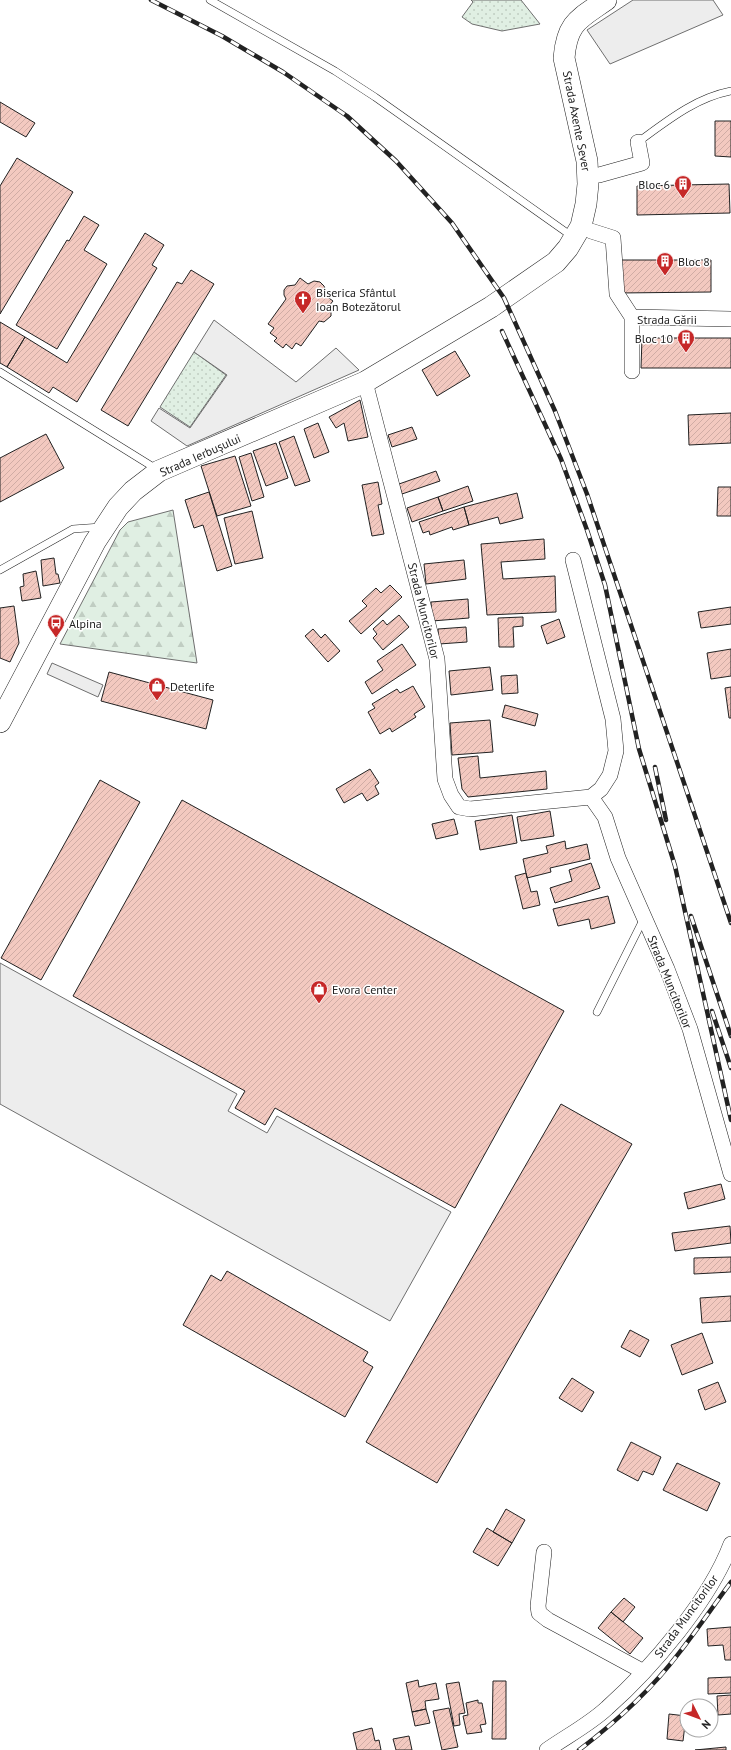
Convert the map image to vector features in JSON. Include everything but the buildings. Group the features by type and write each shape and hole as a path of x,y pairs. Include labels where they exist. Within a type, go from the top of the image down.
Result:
{"main road":[{"name":"Strada Axente Sever","path":"504,298 556,262 583,234 581,226 586,204 588,184 587,161 564,58 565,43 571,27 606,0"},
{"name":"Strada Ierbușului","path":"0,722 95,542 118,508 133,491 159,471 365,382 504,298"}],"street":[{"path":"599,175 642,163 638,142"},
{"path":"583,234 614,238 617,294 632,317"},
{"name":"Strada Gării","path":"632,371 632,317 731,319"},
{"name":"Strada Muncitorilor","path":"365,382 437,659 445,779 451,795 459,807 470,809 591,797 605,817 618,858 667,969 690,1029 731,1174"},
{"path":"573,560 613,719 616,751 610,775 601,788 591,797"},
{"name":"Strada Muncitorilor","path":"548,1750 606,1709 644,1672 676,1634 728,1562 731,1544"},
{"path":"544,1552 538,1606 539,1613 548,1620 644,1672"}],"lane":[{"path":"210,0 328,67 583,234"},
{"path":"638,142 687,107 731,91"},
{"path":"0,372 159,471"},
{"path":"0,570 74,529 105,526"},
{"path":"597,1012 644,918"}],"green space":[{"path":"471,0 521,0 540,24 502,31 472,24 462,17 473,2"},
{"path":"194,352 226,375 190,427 160,407"},
{"path":"173,510 197,663 60,644 120,530 128,522"}],"shaded area":[{"path":"633,0 713,0 723,15 610,64 587,30"},
{"path":"214,320 296,382 336,348 359,370 187,446 151,421 159,408 190,428 227,375 194,352"},
{"path":"52,663 103,685 98,697 47,674"},
{"path":"0,963 237,1094 228,1111 267,1133 277,1116 451,1212 390,1321 0,1104"}],"railway":[{"path":"151,0 222,36 283,72 347,116 396,161 452,223 504,298 555,411 587,494 731,923"},
{"path":"502,331 561,459 605,585 639,749 675,866 731,1120"},
{"path":"655,767 666,820"},
{"path":"691,916 731,1036"},
{"path":"712,1011 731,1068"},
{"path":"579,1750 620,1717 657,1680 686,1644 731,1582"}],"place":[{"name":"Bloc 6","path":"683,199"},
{"name":"Bloc 8","path":"665,276"},
{"name":"Biserica Sfântul Ioan Botezătorul","path":"303,314"},
{"name":"Bloc 10","path":"686,353"},
{"name":"Alpina","path":"56,638"},
{"name":"Deterlife","path":"157,701"},
{"name":"Evora Center","path":"319,1004"}]}
